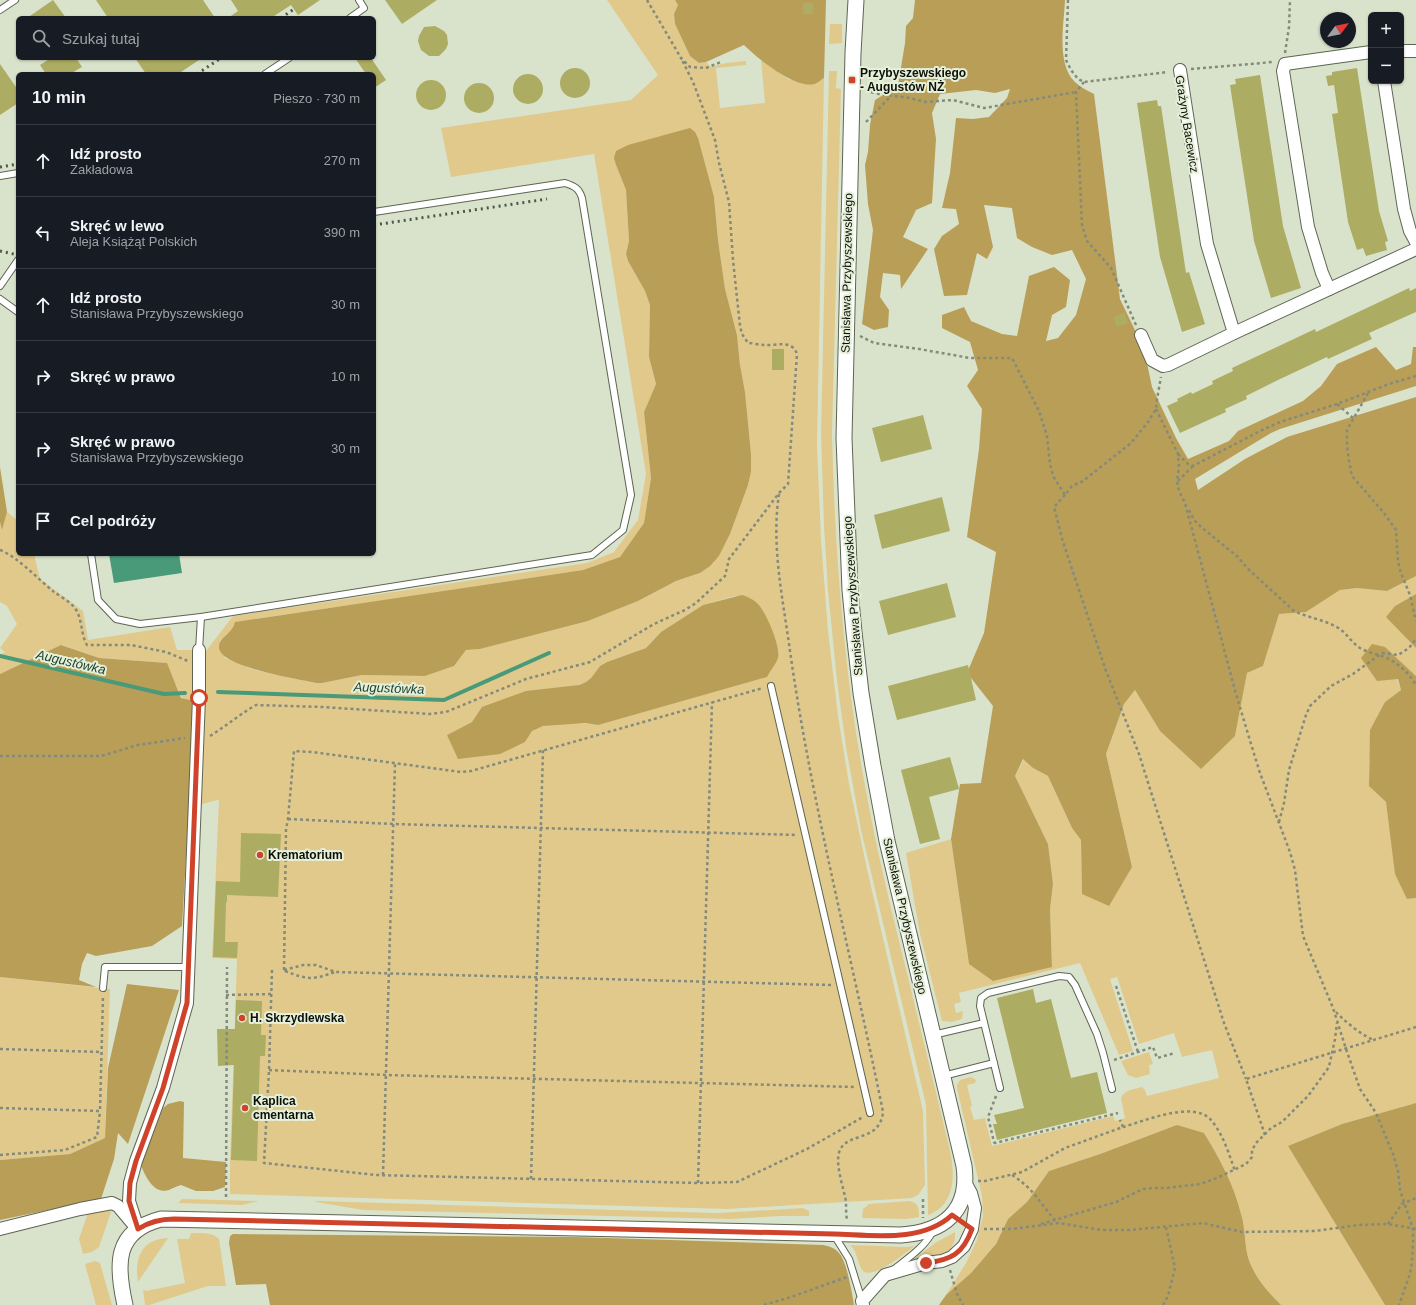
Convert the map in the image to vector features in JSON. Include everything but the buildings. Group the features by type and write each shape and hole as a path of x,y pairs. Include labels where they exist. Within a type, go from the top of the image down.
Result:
{"street":[{"name":"Stanisława Przybyszewskiego","path":"138,1229 153,1221 161,1219 174,1219 841,1235 900,1235 929,1229 947,1220 955,1211 962,1198 965,1182 964,1166 887,841 861,693 850,590 844,438 853,53 856,0"},
{"path":"1404,51 1416,51"},
{"path":"1329,289 1322,273 1308,227 1283,70 1285,64 1368,52"},
{"name":"Grażyny Bacewicz","path":"1180,70 1207,244 1234,333"},
{"path":"1384,84 1404,209 1410,231 1416,242"},
{"path":"1141,335 1152,360 1162,366 1168,365 1416,249"},
{"path":"138,1229 129,1201 130,1183 136,1161 163,1088 187,1003 199,698 199,650"},
{"name":"Stanisława Przybyszewskiego","path":"885,1275 926,1263 942,1261 952,1257 964,1246 972,1229 975,1208 971,1193 965,1182"},
{"path":"0,1229 80,1209 112,1203 118,1206 138,1229"},
{"path":"125,1305 121,1286 120,1260 122,1249 126,1242 138,1229"},
{"path":"862,1303 885,1275"}],"lane":[{"path":"0,10 14,0"},
{"path":"353,16 364,8 359,0"},
{"path":"268,72 286,60"},
{"path":"0,176 16,173"},
{"path":"91,556 98,600 116,619 140,624 201,617 592,554 623,530 631,495 580,191 575,186 566,182 376,212"},
{"path":"0,286 16,263"},
{"path":"0,299 16,311"},
{"path":"199,650 201,617"},
{"path":"771,686 870,1113"},
{"path":"103,988 105,967 189,967"},
{"path":"1000,1088 984,1023 980,1002 981,998 984,995 1064,976 1069,977 1075,985 1097,1034 1112,1089"},
{"path":"933,1035 984,1023"},
{"path":"942,1076 994,1063"},
{"path":"885,1275 920,1249 928,1241 929,1229"},
{"path":"841,1235 862,1303"}],"path":[{"path":"647,0 681,58 693,82 715,140"},
{"path":"1068,0 1066,60 1071,70 1084,82 1076,92 1082,225 1087,241 1111,268 1141,335"},
{"path":"1180,70 1276,62 1285,64 1284,58 1289,27 1290,0"},
{"path":"681,58 690,67 706,68 721,62"},
{"name":"Grażyny Bacewicz","path":"1084,82 1180,70"},
{"path":"866,89 879,94 910,98 925,102 953,100 984,108 1076,92"},
{"path":"866,122 892,95"},
{"path":"846,328 874,343 920,348 970,358 1012,358 1039,411 1047,436 1053,476 1065,495"},
{"path":"1162,366 1156,410 1148,422 1130,443 1083,480 1072,486 1054,507 1063,542 1106,671 1139,754 1224,1023 1246,1079 1265,1135"},
{"path":"1177,481 1193,466 1280,422 1337,404 1416,376"},
{"path":"1368,393 1347,430 1346,446 1352,476 1384,513 1396,530 1399,567 1410,595 1416,620"},
{"path":"1337,404 1353,418"},
{"path":"1156,410 1178,454 1188,464 1193,466"},
{"path":"1178,454 1179,467 1177,481 1179,491 1194,520 1201,527 1234,553 1247,568 1294,611 1335,626 1362,649 1386,658 1399,665 1411,676 1416,685"},
{"path":"779,492 775,527 777,554 780,587 795,688 840,913 864,1015 883,1112 882,1121 878,1127 869,1133 846,1143 839,1152 838,1160 846,1202 841,1235"},
{"path":"1185,503 1244,723 1260,773 1290,852 1295,870 1303,936 1333,1008 1360,1089 1376,1113 1393,1154 1398,1172 1400,1190 1414,1229 1410,1274 1399,1305"},
{"path":"0,550 25,567 40,581 74,606 81,620 84,639 87,645 131,645 166,652 181,657 199,667"},
{"path":"1279,822 1284,803 1289,770 1310,706 1330,686 1353,674 1383,653 1398,655 1409,648 1416,639"},
{"path":"284,970 286,829 294,751 312,752 461,772 471,771 771,686"},
{"path":"698,1183 712,702"},
{"path":"531,1179 543,750"},
{"path":"383,1175 395,763"},
{"path":"288,819 393,824 806,835"},
{"path":"284,970 303,965 316,965 336,972 841,985"},
{"path":"226,1197 227,967"},
{"path":"272,970 264,1163 383,1175 698,1183 737,1182 807,1149 870,1113"},
{"path":"284,970 301,977 317,978 336,972"},
{"path":"1116,986 1138,1052"},
{"path":"0,1156 65,1150 97,1137 100,1110 103,988"},
{"path":"226,995 271,994"},
{"path":"1333,1008 1340,1016 1361,1033 1371,1039 1377,1040"},
{"path":"1029,1227 1116,1202 1143,1189 1200,1184 1235,1171 1246,1164 1252,1157 1252,1150 1257,1142 1271,1128 1282,1122 1308,1096 1329,1067 1336,1033 1337,1019"},
{"path":"1246,1079 1416,1027"},
{"path":"1106,1063 1153,1047 1157,1058 1175,1053"},
{"path":"0,1050 101,1052"},
{"path":"269,1070 386,1075 864,1087"},
{"path":"1000,1088 988,1117 995,1143 1118,1113"},
{"path":"0,1108 100,1110"},
{"path":"965,1182 985,1181 1011,1175 1032,1167 1065,1148 1123,1127 1179,1112 1194,1112 1203,1114 1211,1119 1219,1132 1235,1171"},
{"path":"1120,1120 1123,1127"},
{"path":"1011,1175 1024,1182 1040,1200 1054,1220 1059,1223"},
{"path":"923,1198 929,1229"},
{"path":"1388,1224 1404,1203 1416,1198"},
{"path":"972,1229 1012,1229 1059,1223 1101,1230 1130,1230 1203,1222 1242,1232 1315,1231 1358,1225 1388,1224 1414,1229"},
{"path":"1163,1305 1168,1296 1175,1268 1166,1227"},
{"path":"942,1261 950,1270 957,1294 963,1305"},
{"path":"764,1305 791,1297 853,1274"}],"shaded area":[{"path":"607,0 675,0 678,5 674,14 675,24 690,56 699,63 706,62 711,67 726,63 746,61 746,65 716,68 720,108 765,103 761,60 788,79 816,84 824,78 817,445 821,540 828,631 838,716 849,784 867,869 923,1111 925,1185 918,1195 912,1198 727,1209 230,1194 237,959 212,958 219,800 199,805 206,651 233,616 587,563 614,552 638,520 646,474 594,154 451,177 441,128 631,100 658,75","holes":["616,165 714,197 725,289 737,335 745,392 751,454 751,472 748,485 730,534 719,556 700,573 676,581 638,601 588,621 480,649 466,650 454,666 425,676 362,675 316,683 251,669 225,658 220,640 231,631 236,622 583,570 620,557 644,523 651,478 644,412 656,384 649,357 650,305 645,291 628,261 626,254 629,241 626,190","735,596 759,605 766,617 776,643 598,725 583,723 546,725 532,731 525,742 447,735 472,722 586,682 600,666 646,648 661,632 703,605"]},
{"path":"675,0 826,0 824,78 817,83 799,83 778,72 758,58 744,45 706,62 699,63 690,56 675,24 674,14 678,5"},
{"path":"915,0 1065,0 1062,43 1065,65 1075,82 1094,94 1120,299 1144,349 1152,387 1176,438 1188,459 1229,441 1238,431 1303,401 1321,386 1337,364 1376,347 1396,370 1411,364 1413,347 1416,347 1416,386 1280,429 1195,479 1198,490 1245,459 1287,437 1416,397 1416,576 1387,591 1357,588 1340,590 1306,612 1279,614 1263,666 1247,673 1235,736 1201,769 1160,731 1135,690 1124,704 1106,754 1132,867 1109,906 1082,894 1081,840 1072,828 1048,776 1033,768 1023,759 1015,776 1048,844 1053,884 1050,909 1052,967 993,981 969,964 951,839 960,784 981,783 993,706 967,673 984,633 996,552 967,537 979,449 982,409 967,386 978,370 970,342 942,328 942,315 964,307 971,321 1002,334 1017,336 1029,276 1054,267 1070,280 1066,307 1052,315 1046,341 1058,338 1076,315 1086,279 1072,250 1052,255 1032,247 1017,238 1012,208 984,205 993,247 987,259 977,253 967,295 944,296 934,249 942,236 959,224 956,209 942,208 950,173 956,118 973,119 989,117 1007,98 1010,89 995,93 976,90 940,94 932,113 936,139 932,203 916,210 903,237 928,249 901,289 900,275 883,273 880,297 889,310 888,327 874,330 862,324 873,230 868,204 865,165 868,152 870,125 875,100 898,86 905,43 906,26 913,18"},
{"path":"830,24 842,24 842,43 829,44"},
{"path":"829,71 837,71 836,88 841,89 832,435 838,570 846,659 858,747 870,814 890,905 952,1160 953,1179 949,1196 944,1204 928,1215 926,1105 861,830 846,747 837,681 828,591 821,433"},
{"path":"690,128 695,132 698,138 714,197 725,289 737,335 745,392 751,454 751,472 748,485 730,534 719,556 710,566 700,573 676,581 638,601 588,621 480,649 466,650 454,666 425,676 362,675 316,683 261,671 231,660 222,654 219,647 220,641 232,629 235,622 583,570 620,557 644,523 651,478 644,412 656,384 649,357 650,305 645,291 628,261 626,254 629,241 626,190 614,158 616,151 628,145"},
{"path":"0,467 7,512 2,530 0,522"},
{"path":"7,512 16,519 16,556 34,556 40,579 83,611 88,640 170,627 177,650 193,650 195,701 182,698 166,663 99,658 62,645 0,674 0,655 5,652 0,648 17,624 7,606 0,602 0,522 2,529"},
{"path":"109,556 179,556 182,573 114,583"},
{"path":"1416,576 1416,594 1395,606 1387,617 1416,648 1416,676 1385,647 1401,690 1385,702 1369,761 1369,785 1386,802 1389,825 1407,899 1416,898 1416,1103 1342,1124 1288,1146 1385,1305 1281,1305 1263,1286 1250,1263 1243,1220 1235,1193 1221,1162 1204,1133 1103,1153 1049,1171 1027,1202 1008,1219 996,1244 971,1273 946,1295 966,1263 977,1240 983,1216 982,1196 957,1088 960,1080 971,1077 976,1080 975,1083 967,1085 972,1106 970,1107 974,1120 985,1118 992,1146 1113,1116 1115,1121 1125,1118 1121,1098 1124,1093 1133,1089 1142,1087 1147,1096 1219,1078 1212,1050 1182,1057 1174,1033 1139,1044 1117,977 1110,979 1133,1051 1119,1055 1080,963 959,993 961,1002 954,1004 956,1013 963,1011 962,1019 952,1022 942,1021 920,934 906,853 951,839 969,964 1052,967 1050,909 1053,884 1048,844 1015,776 1024,759 1033,768 1048,776 1072,828 1081,840 1082,894 1132,867 1106,754 1124,704 1135,690 1160,731 1224,746 1235,736 1247,673 1263,666 1279,614 1306,612 1340,590 1357,588 1387,591"},
{"path":"1416,594 1416,648 1386,617 1395,606"},
{"path":"742,595 758,604 769,622 775,638 778,658 767,677 598,725 585,723 543,726 532,731 525,742 500,754 458,759 447,735 472,722 482,707 526,691 579,685 586,682 600,666 646,648 661,632 703,605"},
{"path":"1372,644 1385,647 1416,676 1416,898 1407,899 1395,874 1386,802 1369,786 1370,730 1385,702 1401,690 1398,679 1377,681 1361,658"},
{"path":"61,645 99,658 167,663 181,698 195,701 182,926 152,946 96,956 87,953 82,964 79,980 96,987 0,977 0,674"},
{"path":"0,977 110,989 105,1138 70,1154 0,1160"},
{"path":"127,984 179,990 128,1144 118,1133 114,1159 101,1199 0,1220 0,1160 70,1154 105,1138 108,1068"},
{"path":"1149,1052 1153,1064 1149,1065 1150,1074 1136,1078 1128,1075 1121,1061"},
{"path":"180,1101 184,1102 183,1158 226,1162 225,1187 213,1191 196,1191 181,1185 164,1191 159,1190 151,1184 145,1174 141,1165 163,1108 168,1104"},
{"path":"1416,1103 1416,1305 1385,1305 1288,1146 1342,1124"},
{"path":"1177,1125 1204,1133 1221,1162 1235,1193 1243,1220 1250,1263 1263,1286 1281,1305 939,1305 946,1295 971,1273 996,1244 1008,1219 1027,1202 1049,1171 1103,1153"},
{"path":"182,1199 259,1201 242,1205 178,1203"},
{"path":"316,1201 717,1213 803,1208 809,1211 809,1216 731,1219 363,1210"},
{"path":"910,1201 917,1205 919,1209 919,1217 906,1219 862,1218 863,1209 869,1204"},
{"path":"111,1206 112,1209 99,1247 92,1252 83,1254 79,1239 89,1210 0,1235 0,1231 69,1214 97,1208"},
{"path":"955,1232 955,1240 950,1250 936,1256 913,1260 935,1243"},
{"path":"191,1233 210,1234 219,1239 226,1286 208,1286 145,1305 143,1289 146,1291 185,1283 177,1239 189,1239"},
{"path":"233,1234 576,1237 823,1245 834,1249 842,1257 849,1278 854,1305 270,1305 266,1284 236,1285 229,1243 230,1236"},
{"path":"168,1238 138,1282 137,1266 141,1252 151,1242"},
{"path":"850,1245 915,1246 888,1265 873,1272 866,1273 860,1267 855,1251"},
{"path":"95,1261 100,1263 112,1305 96,1305 85,1264"}],"waterway":[{"name":"Augustówka","path":"218,692 444,700 549,653"},
{"name":"Augustówka","path":"0,656 164,694 185,693"}],"railway":[{"path":"284,16 294,9"},
{"path":"200,72 218,60"},
{"path":"0,167 16,164"},
{"path":"376,225 547,199"},
{"path":"0,251 16,255"}],"place":[{"name":"Przybyszewskiego - Augustów NŻ","path":"852,80"},
{"name":"Krematorium","path":"260,855"},
{"name":"H. Skrzydlewska","path":"242,1018"},
{"name":"Kaplica cmentarna","path":"245,1108"}],"route":[{"path":"199,698 187,1003 163,1088 136,1161 130,1183 129,1201 138,1229 153,1221 161,1219 174,1219 900,1235 929,1229 941,1224 952,1215 972,1229 964,1246 952,1257 942,1261 926,1263"}]}
